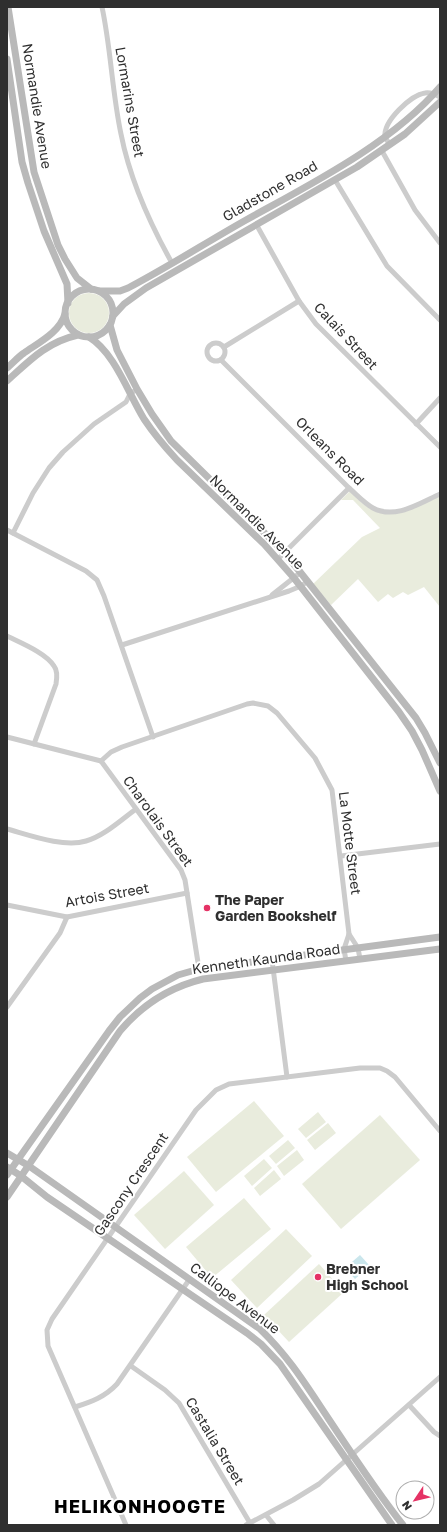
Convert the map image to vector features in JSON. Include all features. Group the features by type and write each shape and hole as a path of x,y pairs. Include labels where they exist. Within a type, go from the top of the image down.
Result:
{"street":[{"name":"Normandie Avenue","path":"8,7 34,172 64,259 77,278 91,290"},
{"name":"Lormarins Street","path":"102,7 120,132 125,156 152,227 173,263"},
{"name":"Normandie Avenue","path":"7,59 22,162 44,231 67,284 68,303"},
{"name":"Gladstone Road","path":"99,291 120,291 128,288 337,168 386,137 437,95 440,88"},
{"path":"390,145 386,137 387,127 395,114 408,103 421,95 426,93 437,95"},
{"name":"Gladstone Road","path":"113,316 118,309 132,297 171,273 342,176 378,153 420,121 440,102"},
{"path":"370,147 378,153 415,210 440,243"},
{"path":"337,168 342,176"},
{"path":"324,175 332,181 387,266 440,320"},
{"path":"245,221 246,225 256,224 258,213"},
{"name":"Calais Street","path":"256,224 298,301 316,324 440,447"},
{"path":"171,273 173,263 183,267"},
{"path":"7,368 53,331 63,321 65,312 68,303 77,293 84,290 99,291 111,304 113,316 110,325 101,334 89,337 78,334 68,325 65,312"},
{"path":"224,346 298,301"},
{"name":"Normandie Avenue","path":"110,325 117,350 137,389 162,429 180,451 285,553 301,572 416,718 440,762"},
{"path":"7,381 45,348 56,341 78,334"},
{"name":"Normandie Avenue","path":"89,337 104,350 151,430 177,460 278,559 390,699 412,731 440,791"},
{"path":"219,343 224,346 225,352 221,360 211,360 207,356 209,345 219,343"},
{"name":"Orleans Road","path":"221,360 349,488 372,508 391,512 404,510 440,494"},
{"path":"13,533 33,494 49,468 63,452 94,424 126,402 130,394 137,389"},
{"path":"416,424 440,398"},
{"path":"126,402 135,403 143,399"},
{"path":"278,559 349,488"},
{"path":"7,530 92,576 101,587 153,736"},
{"path":"271,596 301,572"},
{"path":"122,645 301,586 308,581"},
{"path":"7,636 49,660 55,667 57,674 56,684 34,744"},
{"name":"La Motte Street","path":"101,761 117,749 247,704 261,704 272,708 315,758 332,790 349,934 344,949 346,961"},
{"path":"7,737 101,761"},
{"path":"422,750 431,745"},
{"name":"Charolais Street","path":"101,761 181,870 185,880 199,969"},
{"path":"7,829 68,843 81,842 94,838 136,809"},
{"path":"341,856 440,844"},
{"name":"Artois Street","path":"7,905 67,917 187,893"},
{"path":"7,1007 60,933 67,917"},
{"name":"La Motte Street","path":"349,934 358,948 360,959"},
{"name":"Kenneth Kaunda Road","path":"8,1171 120,1017 152,989 178,975 199,969 440,937"},
{"path":"396,943 397,954"},
{"name":"Kenneth Kaunda Road","path":"7,1197 126,1024 148,1004 171,990 203,979 440,949"},
{"path":"272,960 287,1077"},
{"path":"90,1058 99,1063"},
{"name":"Gascony Crescent","path":"126,1525 48,1346 47,1330 52,1319 196,1110 216,1090 229,1084 360,1068 380,1068 395,1077 440,1131"},
{"path":"7,1153 18,1159"},
{"name":"Calliope Avenue","path":"18,1159 260,1329 286,1356 400,1524"},
{"name":"Calliope Avenue","path":"8,1171 21,1176 47,1197 184,1289 247,1333 272,1355 287,1374 392,1525"},
{"path":"75,1407 90,1403 104,1396 117,1384 190,1280"},
{"name":"Castalia Street","path":"131,1366 170,1394 179,1403 248,1524"},
{"path":"248,1524 319,1484 440,1377"},
{"path":"409,1405 434,1432 440,1436"},
{"path":"266,1515 274,1525"}],"shaded area":[{"path":"89,293 97,295 103,299 107,305 109,313 107,321 103,327 97,331 89,333 81,331 75,327 71,321 69,313 71,305 75,299 81,295"},
{"path":"350,491 366,506 375,511 384,513 403,510 440,494 440,607 424,587 408,595 403,592 393,598 388,594 378,602 358,579 331,605 313,584 362,537 380,528 353,500 341,500"},
{"path":"254,1101 284,1136 216,1192 187,1157"},
{"path":"318,1112 326,1122 306,1138 298,1129"},
{"path":"380,1115 420,1160 341,1229 302,1184"},
{"path":"328,1123 336,1133 315,1150 307,1140"},
{"path":"288,1140 295,1148 276,1164 269,1156"},
{"path":"297,1150 304,1160 284,1176 277,1166"},
{"path":"264,1159 272,1168 252,1186 244,1176"},
{"path":"274,1170 281,1179 260,1196 254,1188"},
{"path":"184,1171 214,1205 165,1249 134,1215"},
{"path":"244,1198 271,1229 212,1278 186,1247"},
{"path":"286,1229 312,1256 257,1308 231,1280"},
{"path":"319,1264 344,1292 289,1342 264,1315"}],"water":[{"path":"360,1255 370,1266 355,1279 345,1268"}],"place":[{"name":"The Paper Garden Bookshelf","path":"207,908"},
{"name":"Brebner High School","path":"318,1277"}],"district":[{"name":"HELIKONHOOGTE","path":"140,1507"}]}
